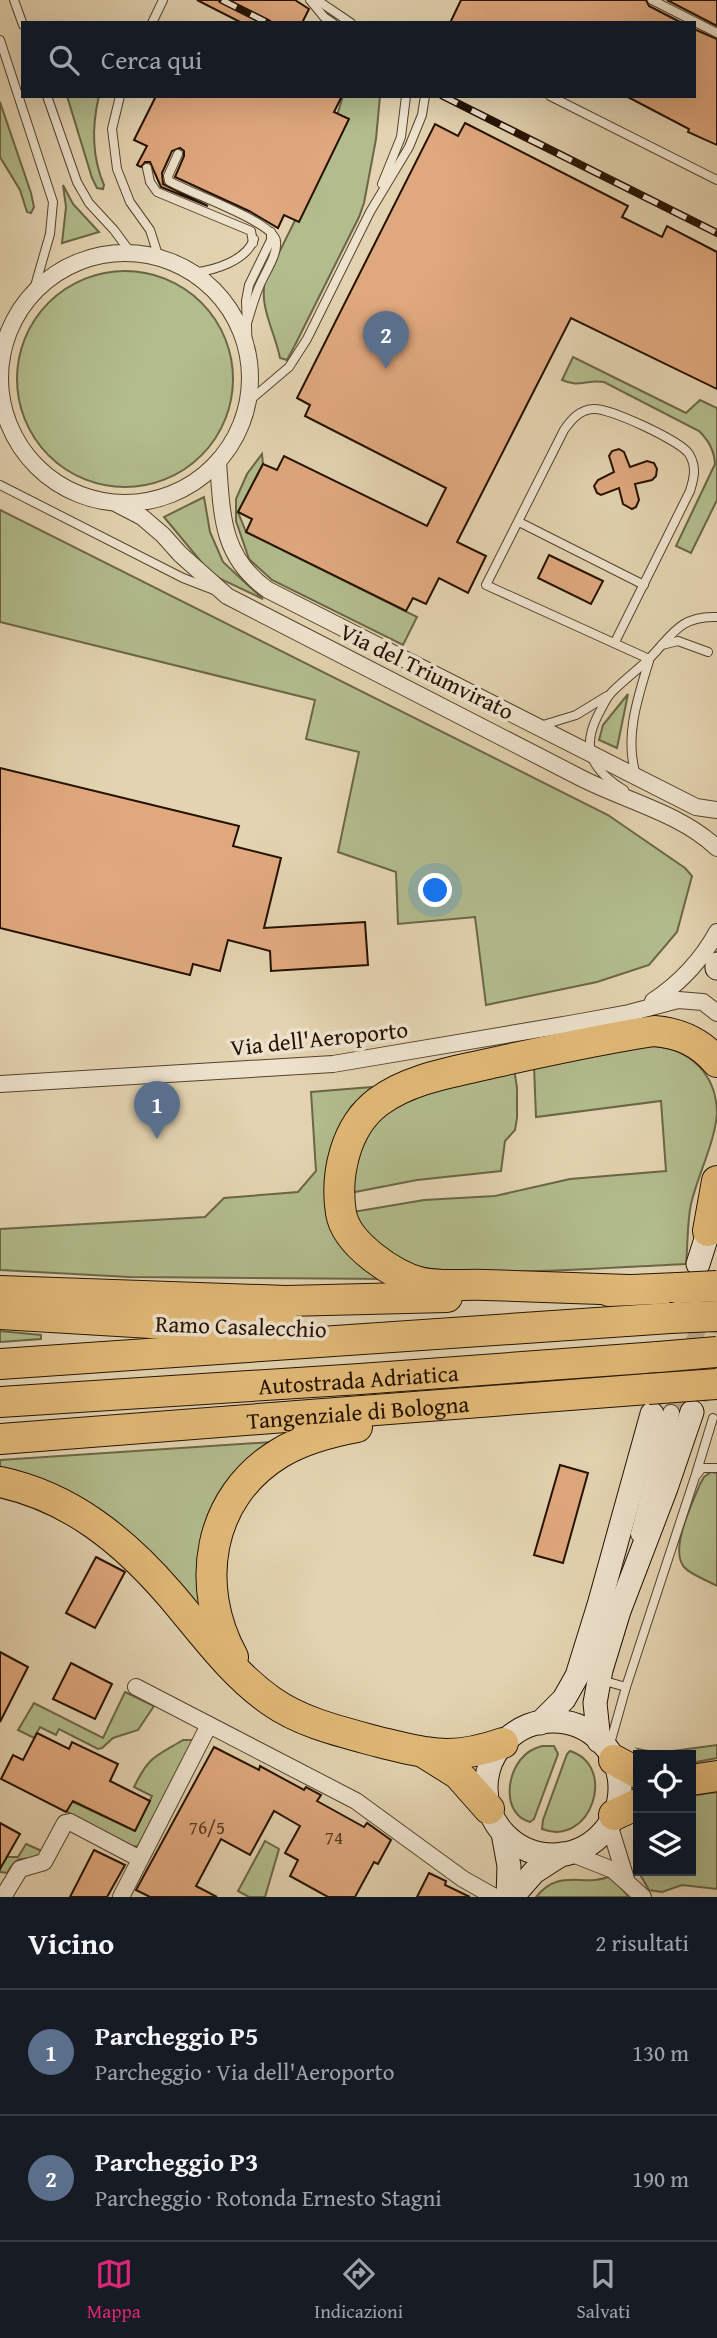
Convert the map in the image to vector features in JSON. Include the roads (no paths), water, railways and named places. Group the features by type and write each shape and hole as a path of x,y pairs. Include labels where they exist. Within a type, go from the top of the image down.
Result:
{"highway":[{"path":"629,1290 422,1283 387,1268 359,1244 342,1220 340,1173 347,1147 358,1123 377,1103 408,1085 526,1055 654,1031 685,1037 708,1052 717,1062"},
{"path":"713,1217 717,1181"},
{"path":"0,1291 286,1301 678,1288 707,1275"},
{"name":"Ramo Casalecchio","path":"0,1314 168,1324 483,1331"},
{"name":"Autostrada Adriatica","path":"0,1364 717,1316"},
{"name":"Autostrada Adriatica","path":"0,1405 52,1399 360,1380 717,1352"},
{"name":"Tangenziale di Bologna","path":"0,1439 559,1398 675,1409 717,1384"},
{"path":"250,1684 236,1664 220,1630 210,1576 219,1527 238,1491 250,1477 280,1453 319,1436 370,1425 559,1398"},
{"path":"0,1482 22,1487 74,1509 116,1538 250,1684 296,1716 347,1734 426,1754 467,1753 503,1744"},
{"path":"426,1754 458,1774 474,1790 496,1821"},
{"path":"696,1779 717,1776"}],"main road":[{"path":"707,1275 713,1217"},
{"path":"510,1897 509,1866 486,1793 492,1760 503,1744 518,1732 540,1723 558,1706 573,1685 666,1488 675,1409"},
{"path":"510,1897 534,1872 591,1842 620,1814 618,1769 595,1703 609,1608 675,1409"},
{"path":"540,1723 569,1724 588,1731 615,1756"},
{"path":"496,1821 518,1846 541,1854 566,1853"}],"street":[{"path":"131,253 159,258 193,273 215,291 233,314 248,353 249,401 240,429 218,462 193,483 148,501 98,500 73,491 51,478 22,447 9,425 0,391 1,361 15,319 33,293 54,276 78,263 104,256 131,253"},
{"name":"Via del Triumvirato","path":"218,462 226,538 241,566 253,580 281,598 695,807 717,810"},
{"name":"Via del Triumvirato","path":"115,502 142,517 227,596 599,787 674,819 717,848"},
{"name":"Via dell'Aeroporto","path":"639,1010 673,988 690,971 717,932"},
{"name":"Via dell'Aeroporto","path":"0,1084 333,1063 639,1010 687,999 703,1002 717,1013"},
{"path":"609,1608 675,1409"},
{"path":"136,1687 356,1801 463,1879 495,1897"},
{"path":"121,1897 209,1725"},
{"path":"620,1814 620,1864 627,1881"},
{"path":"3,1897 20,1869 44,1862 65,1823 70,1822 140,1859"},
{"path":"566,1853 612,1870 643,1897"}],"lane":[{"path":"14,0 22,21"},
{"path":"153,21 163,0"},
{"path":"310,0 330,21"},
{"path":"317,0 348,21"},
{"path":"652,0 693,21"},
{"path":"696,22 717,33"},
{"path":"0,40 53,202 50,234 33,293"},
{"path":"48,98 75,177 89,203 131,253"},
{"path":"120,98 112,129 117,169 130,202 150,230 159,258"},
{"path":"370,212 401,137 406,98"},
{"path":"249,401 289,368 307,339 370,212 408,147 422,115 425,98"},
{"path":"554,98 717,180"},
{"path":"178,153 168,176 169,181 270,227 271,240 246,300 248,353"},
{"path":"148,168 150,182 157,192 245,229 252,234 253,243"},
{"path":"193,273 221,266 247,251 253,243 255,226 248,217"},
{"path":"615,642 690,491 694,464 688,452 677,443 608,410 594,408 581,412 564,430 486,585 649,659"},
{"name":"Via del Triumvirato","path":"0,485 183,578 227,596"},
{"path":"519,522 644,585"},
{"path":"539,726 576,715 610,694 684,623 717,617"},
{"path":"660,646 678,641 708,652"},
{"path":"637,777 632,751 632,730 649,659"},
{"path":"610,694 592,726 589,738 590,753 603,777 674,819"},
{"path":"675,1409 695,1476"},
{"path":"615,1756 626,1687 695,1476 702,1468 717,1468"},
{"path":"599,1680 626,1687"}],"tunnel":[{"path":"671,1413 703,1313"},
{"path":"696,1399 717,1331"}],"railway":[{"path":"222,0 264,21"},
{"path":"447,98 717,233"}],"place":[{"name":"Parcheggio P3","path":"386,369"},
{"name":"Parcheggio P5","path":"157,1139"}]}
